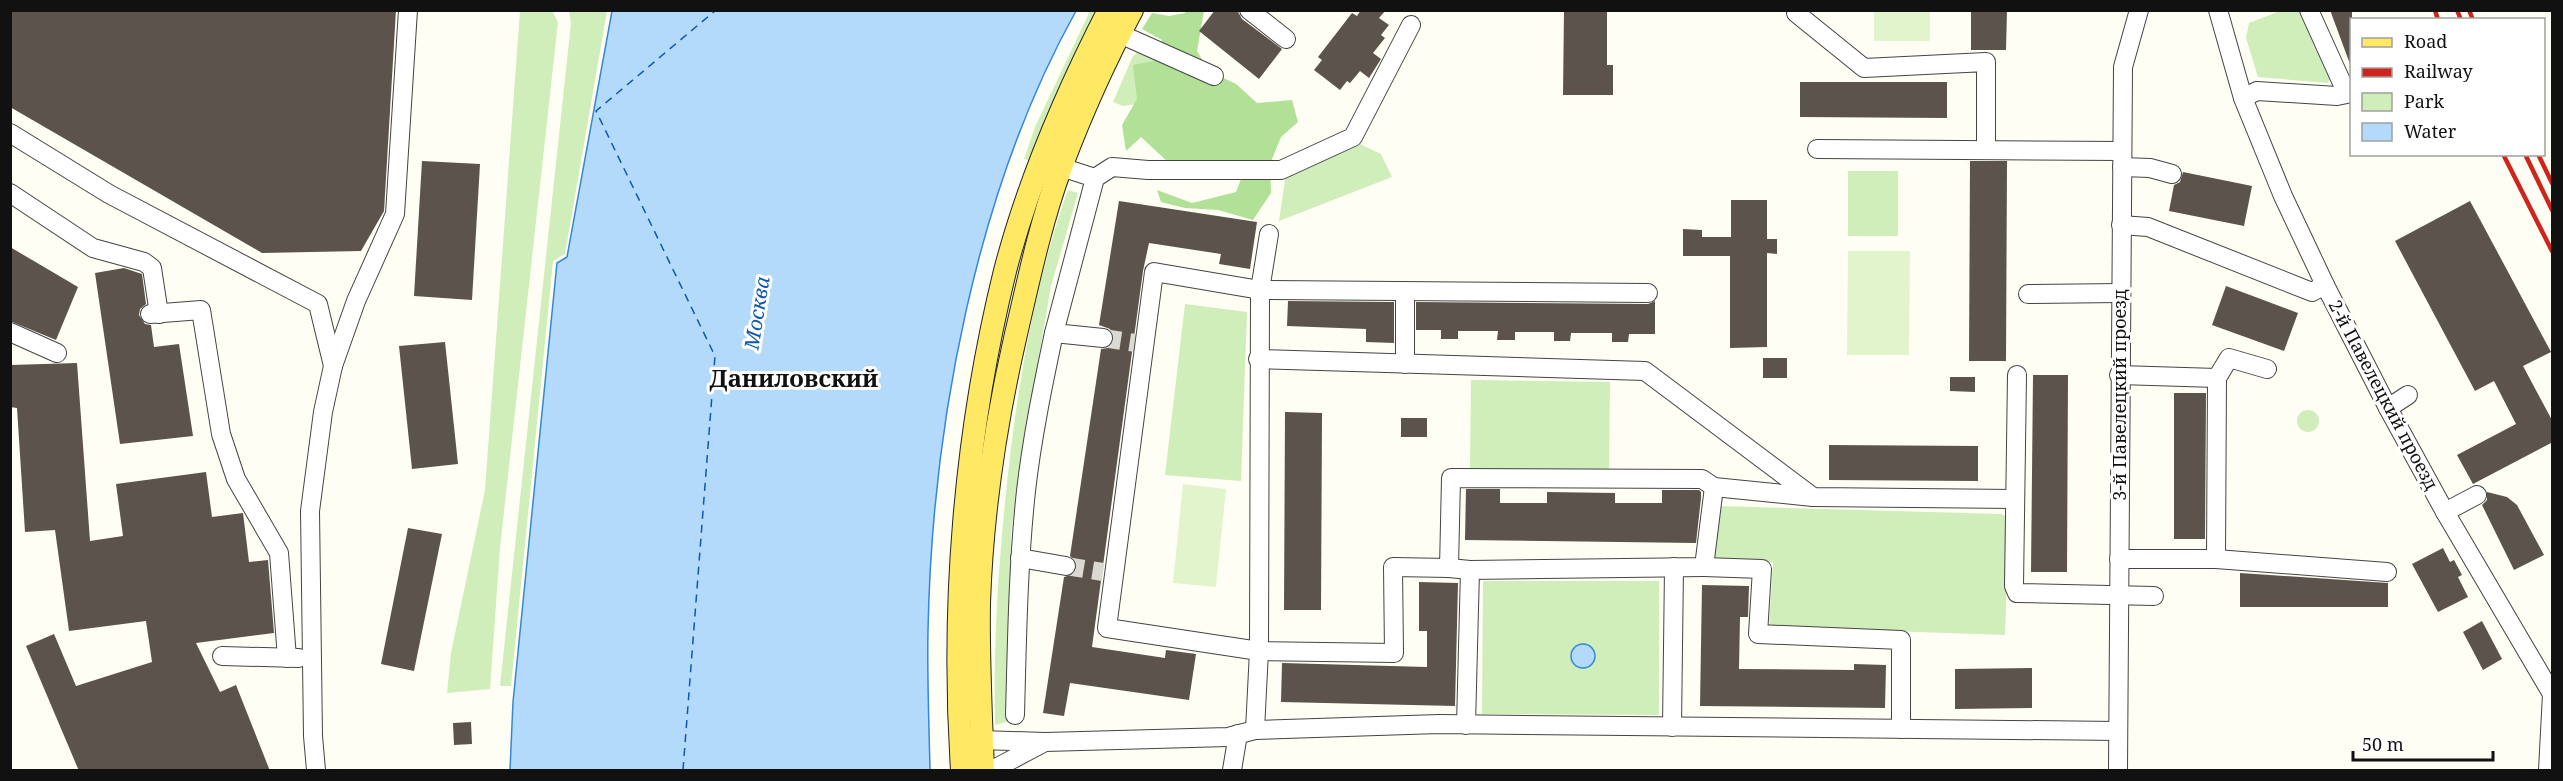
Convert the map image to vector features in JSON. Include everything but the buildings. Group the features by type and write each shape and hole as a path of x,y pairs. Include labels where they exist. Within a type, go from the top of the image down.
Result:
{"main road":[{"path":"962,771 958,704 961,556 978,406 1006,270 1036,174 1077,75 1109,10"},
{"path":"983,771 978,673 979,600 995,440 1008,371 1034,257 1061,167 1119,34 1132,10"}],"street":[{"path":"316,771 310,511 322,412 333,366 356,301 395,214 408,10"},
{"path":"1249,10 1286,39"},
{"path":"2243,98 2258,91 2337,96 2347,94 2347,85 2309,10"},
{"path":"1795,11 1864,68 1986,62 1986,150"},
{"name":"2-й Павелецкий проезд","path":"2220,11 2243,98 2283,196 2325,285 2445,512 2552,695 2548,771"},
{"name":"3-й Павелецкий проезд","path":"2118,771 2119,375 2123,67 2141,14"},
{"path":"1015,715 1020,558 1026,489 1039,405 1054,333 1095,178 1112,168 1281,170 1353,137 1411,26"},
{"path":"1119,34 1214,76"},
{"path":"10,134 109,194 318,304 333,366"},
{"path":"1817,149 1986,150 2122,159 2172,174"},
{"path":"1061,167 1095,178"},
{"path":"10,193 93,248 144,262 152,268 154,314 201,310 221,434 236,479 279,553 287,658"},
{"path":"2121,225 2148,227 2312,292 2325,285"},
{"path":"1232,771 1246,732 1259,651 1258,359 1260,290 1269,234"},
{"path":"1648,293 1260,290 1154,272 1109,573 1107,628 1259,651 1394,653 1393,567 1470,570 1674,567 1762,569 1758,634 1901,640 1901,729"},
{"path":"1405,291 1405,364"},
{"path":"2028,294 2120,293"},
{"path":"10,332 57,352"},
{"path":"1054,333 1103,338"},
{"path":"2216,559 2217,378 2229,358 2267,369"},
{"path":"1258,359 1645,370 1813,497"},
{"path":"2017,375 2014,499 2014,586 2017,593 2154,596"},
{"path":"2119,375 2217,378"},
{"path":"2388,408 2408,395"},
{"path":"1449,568 1451,478 1702,479 1714,487 1813,497 2014,499"},
{"path":"1704,567 1714,487"},
{"path":"2445,512 2477,495"},
{"path":"1020,558 1066,566"},
{"path":"2119,559 2216,559 2387,572"},
{"path":"1672,726 1674,567"},
{"path":"1466,724 1470,570"},
{"path":"222,656 313,659"},
{"path":"981,740 1045,742 1228,737 1246,732 1466,724 2118,731"},
{"path":"992,771 1016,760 1045,742"}],"green space":[{"path":"1185,10 1204,11 1197,51 1209,71 1236,84 1257,103 1292,100 1298,122 1281,137 1270,164 1271,193 1253,220 1218,210 1185,208 1161,202 1157,190 1192,203 1236,192 1243,174 1222,170 1196,160 1169,163 1141,137 1126,151 1122,125 1137,99 1133,65 1154,61 1162,40 1142,29 1152,13 1169,16 1185,13"},
{"path":"520,11 552,11 558,22 500,548 490,689 447,693 451,653 485,490"},
{"path":"569,11 607,11 565,254 553,261 511,686 500,686 571,23"},
{"path":"1090,11 1098,11 1032,161 1024,159 1035,127"},
{"path":"1874,11 1930,11 1930,41 1874,41"},
{"path":"2280,11 2303,11 2332,75 2328,83 2258,77 2246,38 2249,23"},
{"path":"1139,51 1157,56 1136,104 1123,106 1113,102 1133,56"},
{"path":"1360,144 1381,154 1392,177 1279,221 1286,173"},
{"path":"1848,171 1898,171 1898,236 1848,236"},
{"path":"1068,190 1078,193 1051,286 1018,479 1011,534 1008,655 1010,721 995,725 998,586 1015,415 1032,318 1048,253"},
{"path":"1848,251 1910,251 1909,355 1847,355"},
{"path":"1185,304 1247,312 1241,481 1165,475"},
{"path":"1471,380 1610,382 1609,470 1470,469"},
{"path":"2308,410 2316,413 2319,421 2316,429 2308,432 2300,429 2297,421 2300,413"},
{"path":"1183,484 1226,489 1216,587 1173,583"},
{"path":"1716,506 2001,514 2009,518 2005,635 1769,627 1773,562 1714,560"},
{"path":"1483,581 1659,581 1659,715 1482,714"}],"water":[{"name":"Москва","path":"612,11 1076,11 1041,81 1011,155 986,232 966,311 950,392 931,552 928,648 930,770 510,770 513,702 557,263 567,257"},
{"path":"1583,644 1592,647 1595,656 1592,665 1583,668 1574,665 1571,656 1574,647"}],"ferry route":[{"path":"683,770 715,356 596,111 716,10"}],"tunnel":[{"path":"1103,338 1142,344"},
{"path":"1066,566 1103,572"}],"railway":[{"path":"2435,10 2437,18"},
{"path":"2457,10 2460,18"},
{"path":"2469,10 2472,18"},
{"path":"2504,156 2552,251"},
{"path":"2526,156 2552,210"},
{"path":"2539,156 2552,183"}],"district":[{"name":"Даниловский","path":"794,379"}]}
